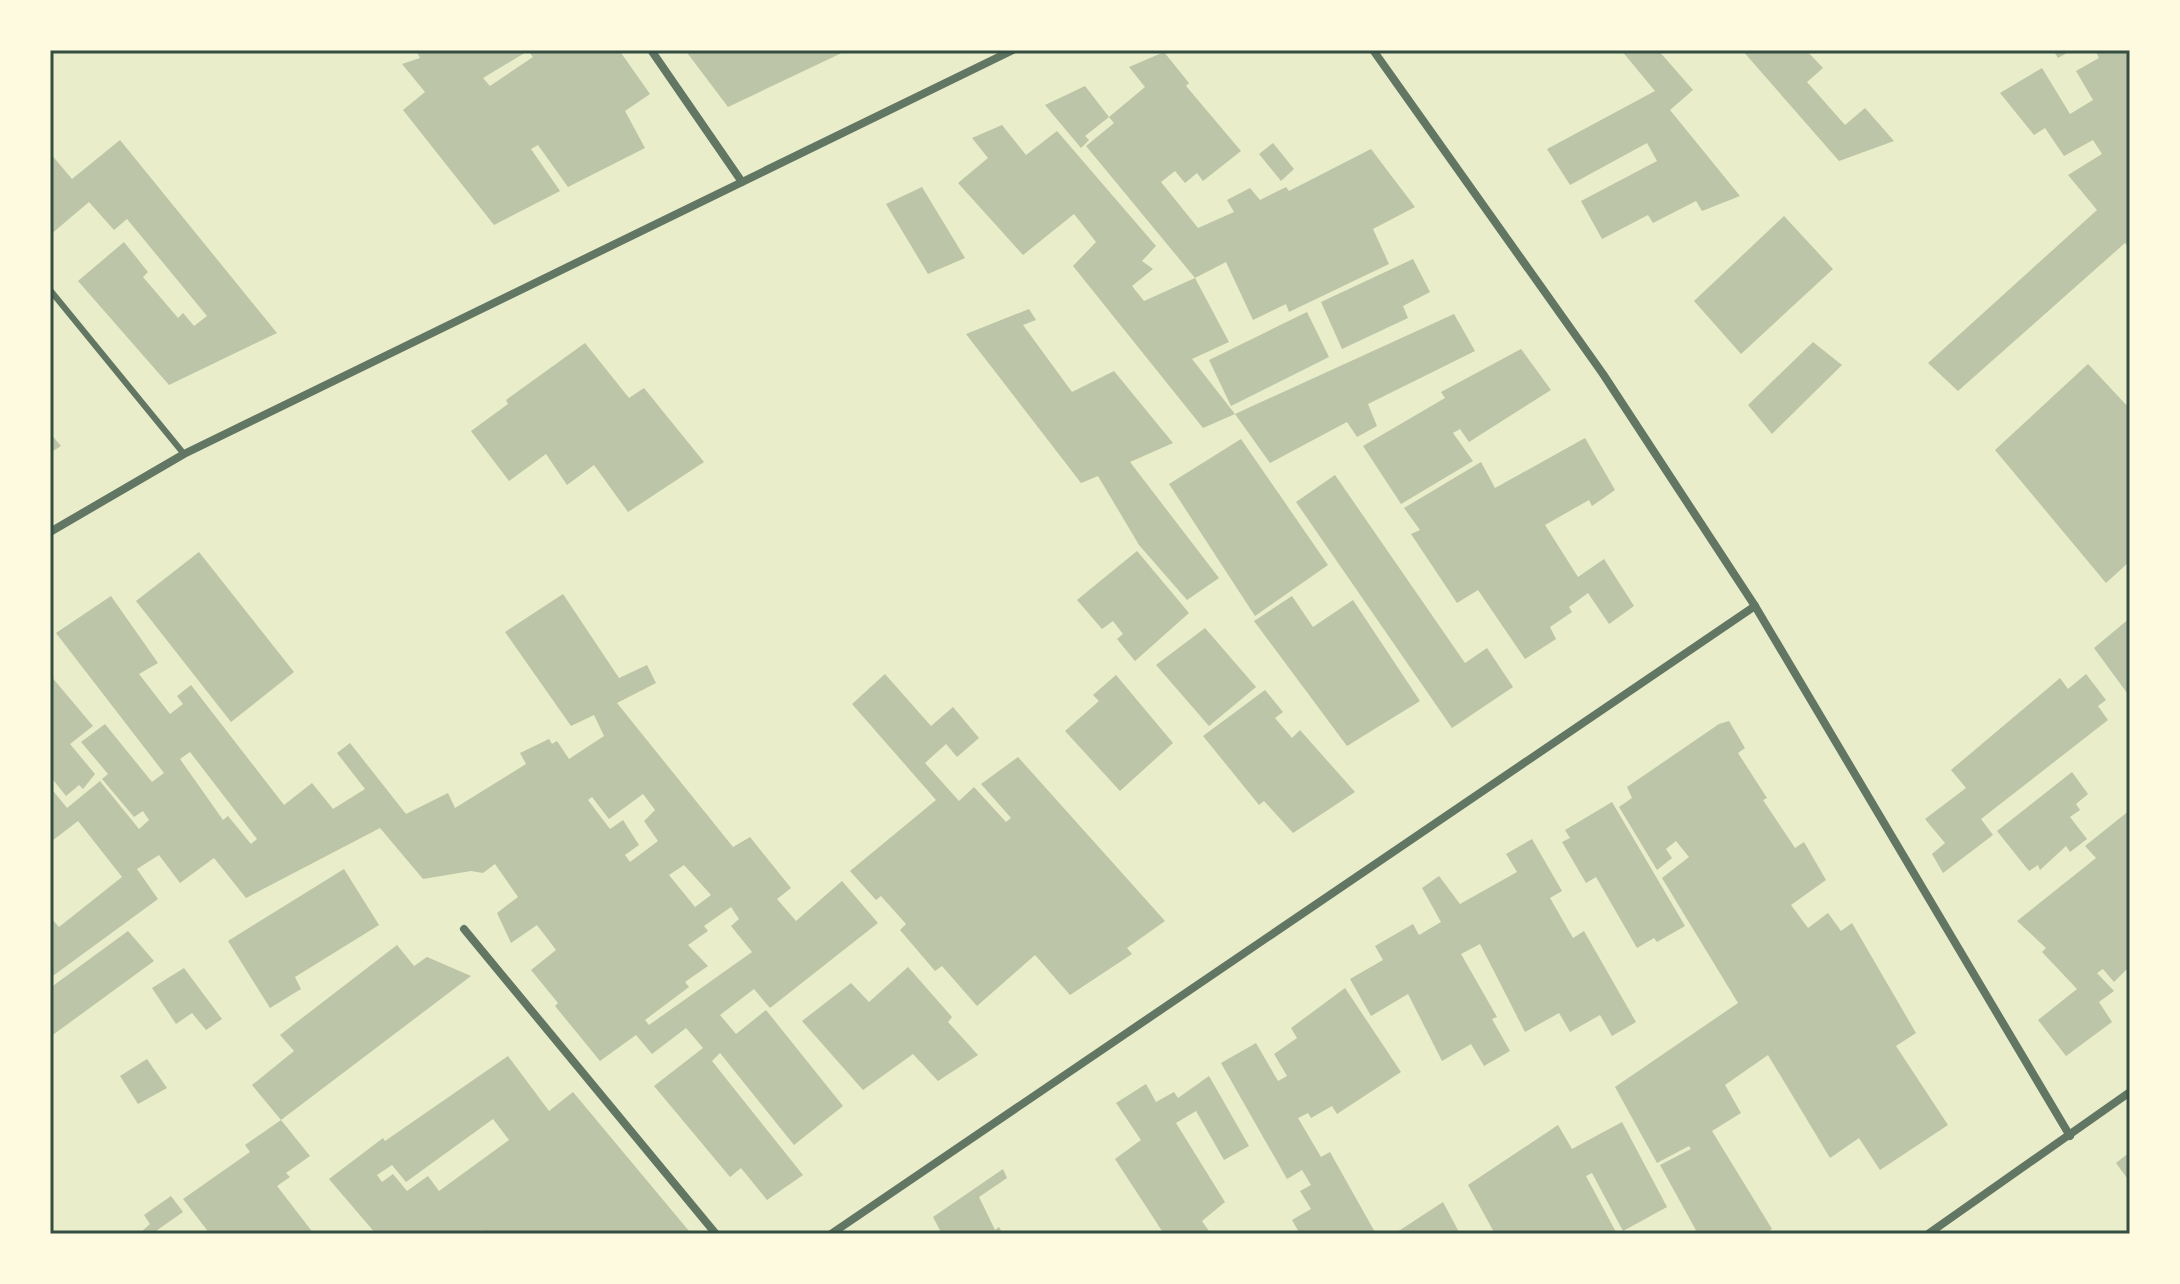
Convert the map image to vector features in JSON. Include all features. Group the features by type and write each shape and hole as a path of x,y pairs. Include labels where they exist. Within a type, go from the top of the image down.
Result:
{"street":[{"path":"651,50 742,182"},
{"path":"50,532 184,454 1013,50"},
{"path":"1373,50 1603,374 1755,606 2070,1136"},
{"path":"831,1234 1755,606"},
{"path":"464,929 716,1234"},
{"path":"1928,1234 2130,1092"}],"lane":[{"path":"50,290 184,454"}],"building":[{"path":"416,50 619,50 650,94 625,111 645,148 568,187 538,145 531,149 560,191 494,225 403,110 425,92 402,64 420,58","holes":["528,51 533,57 490,86 483,78"]},
{"path":"685,50 848,50 728,107"},
{"path":"1621,50 1658,50 1693,90 1670,110 1740,196 1702,211 1696,201 1653,223 1648,215 1602,239 1581,201 1657,161 1647,143 1570,185 1547,149 1655,91"},
{"path":"1742,50 1806,50 1823,68 1807,82 1845,125 1865,108 1894,141 1839,161"},
{"path":"2053,50 2072,50 2058,58"},
{"path":"2095,50 2130,50 2130,249 2125,243 1958,391 1928,363 2097,210 2068,175 2102,154 2093,140 2064,156 2045,128 2034,135 2000,93 2042,68 2070,114 2093,100 2076,71 2099,58"},
{"path":"1164,52 1189,83 1186,86 1241,151 1203,181 1197,173 1185,183 1175,171 1161,182 1198,228 1234,212 1227,200 1250,188 1260,200 1286,187 1289,191 1371,149 1415,207 1373,229 1389,264 1289,312 1286,304 1253,320 1226,262 1195,278 1086,146 1114,123 1109,117 1145,87 1129,67"},
{"path":"1085,86 1109,117 1085,136 1089,140 1081,148 1045,105"},
{"path":"1002,125 1026,155 1057,131 1156,246 1142,261 1153,269 1132,286 1144,301 1195,278 1229,342 1192,359 1235,414 1203,428 1073,266 1096,242 1074,214 1023,255 958,183 988,158 972,138"},
{"path":"120,140 277,333 169,385 78,281 124,242 148,272 143,277 178,318 183,313 194,326 207,316 127,219 114,230 89,202 50,235 50,153 72,179"},
{"path":"1273,143 1294,169 1281,181 1259,154"},
{"path":"922,187 965,258 928,274 886,204"},
{"path":"1784,216 1833,269 1741,354 1694,301"},
{"path":"1413,259 1430,292 1403,306 1408,318 1342,349 1321,302"},
{"path":"1029,309 1036,320 1023,325 1072,392 1114,371 1173,443 1130,462 1219,578 1187,600 1139,545 1098,476 1081,483 966,334"},
{"path":"1307,312 1329,357 1231,406 1209,360"},
{"path":"1454,314 1475,351 1368,404 1377,426 1357,437 1347,422 1270,463 1235,414"},
{"path":"1813,342 1842,365 1772,434 1748,405"},
{"path":"585,343 629,398 644,388 704,462 628,512 594,465 567,485 546,454 509,481 471,431 508,404 506,400"},
{"path":"1521,349 1551,390 1469,442 1460,429 1453,433 1473,461 1401,504 1363,446 1445,398 1441,392"},
{"path":"2088,364 2130,409 2130,561 2106,583 1995,450"},
{"path":"50,433 61,446 50,453"},
{"path":"1585,438 1615,490 1592,506 1589,500 1545,525 1578,577 1604,559 1634,606 1609,624 1588,593 1569,607 1572,612 1550,627 1556,639 1525,659 1478,590 1457,603 1411,534 1420,530 1404,508 1481,462 1495,488"},
{"path":"1241,439 1328,565 1255,616 1169,484"},
{"path":"1335,475 1465,663 1487,648 1513,687 1452,728 1296,502"},
{"path":"1137,551 1189,613 1135,661 1117,639 1123,634 1113,621 1102,629 1077,600"},
{"path":"199,552 294,672 231,722 136,601"},
{"path":"563,594 619,678 647,665 656,683 617,703 733,847 750,837 791,888 777,899 796,921 842,881 878,923 770,1008 754,989 720,1015 736,1034 766,1010 843,1106 794,1145 720,1053 712,1061 803,1175 767,1200 741,1168 730,1177 654,1086 703,1048 686,1028 652,1054 636,1035 600,1061 555,1006 558,1003 531,970 556,950 537,925 511,943 497,913 518,897 495,864 483,873 471,871 423,879 380,828 246,898 214,858 180,883 159,855 137,869 158,899 50,978 50,917 59,927 122,877 78,821 52,841 50,839 50,787 67,808 100,781 139,829 149,820 143,811 134,817 102,779 108,774 81,742 105,724 152,782 164,773 56,633 111,596 158,663 139,674 170,714 183,704 177,696 191,685 284,805 312,783 333,809 365,789 337,753 350,743 406,814 448,793 455,808 526,764 520,753 549,739 552,744 557,741 569,759 604,736 594,715 571,726 505,632","holes":["190,752 257,839 251,844 228,816 223,820 180,759","643,794 655,810 644,821 658,841 630,862 625,855 639,845 623,820 610,829 588,800 592,797 609,819","684,865 711,895 695,907 669,875","731,907 739,919 731,926 752,952 649,1025 645,1020 689,987 685,982 708,966 688,945 708,931 704,926"]},
{"path":"1292,596 1313,627 1353,600 1420,701 1347,746 1254,621"},
{"path":"2130,618 2130,697 2094,648"},
{"path":"1205,628 1256,687 1209,726 1156,665"},
{"path":"885,674 931,726 953,707 979,738 957,757 946,744 925,763 959,801 974,787 1006,822 1011,818 981,784 1018,757 1165,921 1127,948 1132,954 1070,995 1035,955 977,1006 942,966 935,971 900,930 906,924 881,896 876,900 850,871 936,800 852,704"},
{"path":"2086,674 2106,700 2098,706 2108,720 1981,819 1993,835 1943,873 1932,854 1945,843 1925,819 1966,788 1951,770 2060,678 2068,689"},
{"path":"50,675 93,726 70,744 95,774 83,789 79,785 66,796 50,776"},
{"path":"1116,675 1173,743 1120,791 1065,731 1099,701 1093,695"},
{"path":"1265,690 1283,712 1275,718 1292,738 1300,730 1355,792 1293,833 1264,801 1259,805 1203,736"},
{"path":"1729,721 1745,748 1738,753 1767,798 1763,800 1795,848 1804,842 1826,880 1791,905 1808,928 1828,913 1841,931 1852,923 1916,1033 1896,1046 1948,1125 1880,1170 1859,1138 1830,1158 1768,1055 1725,1085 1741,1113 1712,1131 1772,1229 1764,1234 1698,1234 1660,1165 1691,1149 1689,1146 1657,1163 1615,1087 1738,1003 1662,878 1689,857 1676,841 1666,849 1672,858 1657,870 1619,807 1632,798 1627,787 1719,724"},
{"path":"2072,772 2088,794 2076,804 2080,810 2070,817 2087,839 2070,852 2066,846 2040,870 2038,865 2029,871 1997,831"},
{"path":"1612,802 1685,926 1657,942 1654,938 1637,948 1596,877 1586,883 1562,842 1570,838 1565,830"},
{"path":"2130,810 2130,966 2114,982 2103,969 2097,973 2114,991 2099,1002 2112,1022 2066,1056 2038,1020 2077,989 2042,952 2046,948 2017,921 2096,858 2085,846"},
{"path":"1532,839 1562,891 1550,898 1573,938 1584,931 1636,1022 1612,1036 1600,1015 1570,1032 1559,1013 1525,1032 1480,944 1461,954 1497,1017 1492,1019 1510,1051 1484,1066 1471,1044 1442,1061 1408,994 1371,1016 1350,979 1383,960 1375,946 1413,924 1419,935 1441,922 1422,888 1439,876 1460,904 1517,872 1506,854"},
{"path":"344,869 379,925 295,977 301,989 270,1008 228,941"},
{"path":"128,931 154,961 50,1037 50,988"},
{"path":"397,945 414,966 427,957 471,976 281,1120 252,1085 294,1051 280,1035"},
{"path":"908,967 952,1017 948,1022 978,1055 938,1081 913,1054 863,1090 802,1021 851,983 869,1002"},
{"path":"184,968 222,1019 206,1030 192,1013 176,1024 152,988"},
{"path":"1345,988 1401,1072 1337,1114 1332,1106 1311,1118 1308,1113 1298,1118 1321,1157 1330,1152 1376,1234 1300,1234 1292,1220 1311,1209 1300,1191 1311,1185 1302,1170 1287,1179 1221,1063 1256,1043 1278,1081 1287,1076 1274,1054 1297,1038 1291,1028"},
{"path":"508,1056 549,1111 573,1092 689,1231 685,1234 485,1234 482,1230 477,1234 376,1234 329,1179 383,1138 385,1141","holes":["493,1119 509,1140 439,1191 428,1176 407,1191 393,1174 382,1182 377,1175 392,1165 406,1182"]},
{"path":"147,1059 167,1088 138,1104 120,1076"},
{"path":"1209,1076 1249,1146 1224,1160 1196,1111 1176,1123 1225,1202 1202,1221 1211,1234 1164,1234 1115,1159 1141,1140 1116,1103 1146,1084 1156,1102 1174,1092 1178,1098"},
{"path":"281,1120 310,1156 286,1173 290,1177 277,1186 314,1234 210,1234 183,1199 250,1152 245,1145"},
{"path":"1622,1122 1667,1207 1623,1231 1592,1173 1586,1176 1617,1234 1495,1234 1468,1185 1558,1125 1572,1149"},
{"path":"2130,1152 2130,1182 2116,1163"},
{"path":"1003,1169 1007,1178 979,1197 995,1230 999,1227 1003,1234 942,1234 933,1217"},
{"path":"171,1196 183,1212 156,1231 159,1234 139,1234 150,1224 144,1215"},
{"path":"1443,1202 1460,1234 1394,1234"}]}
